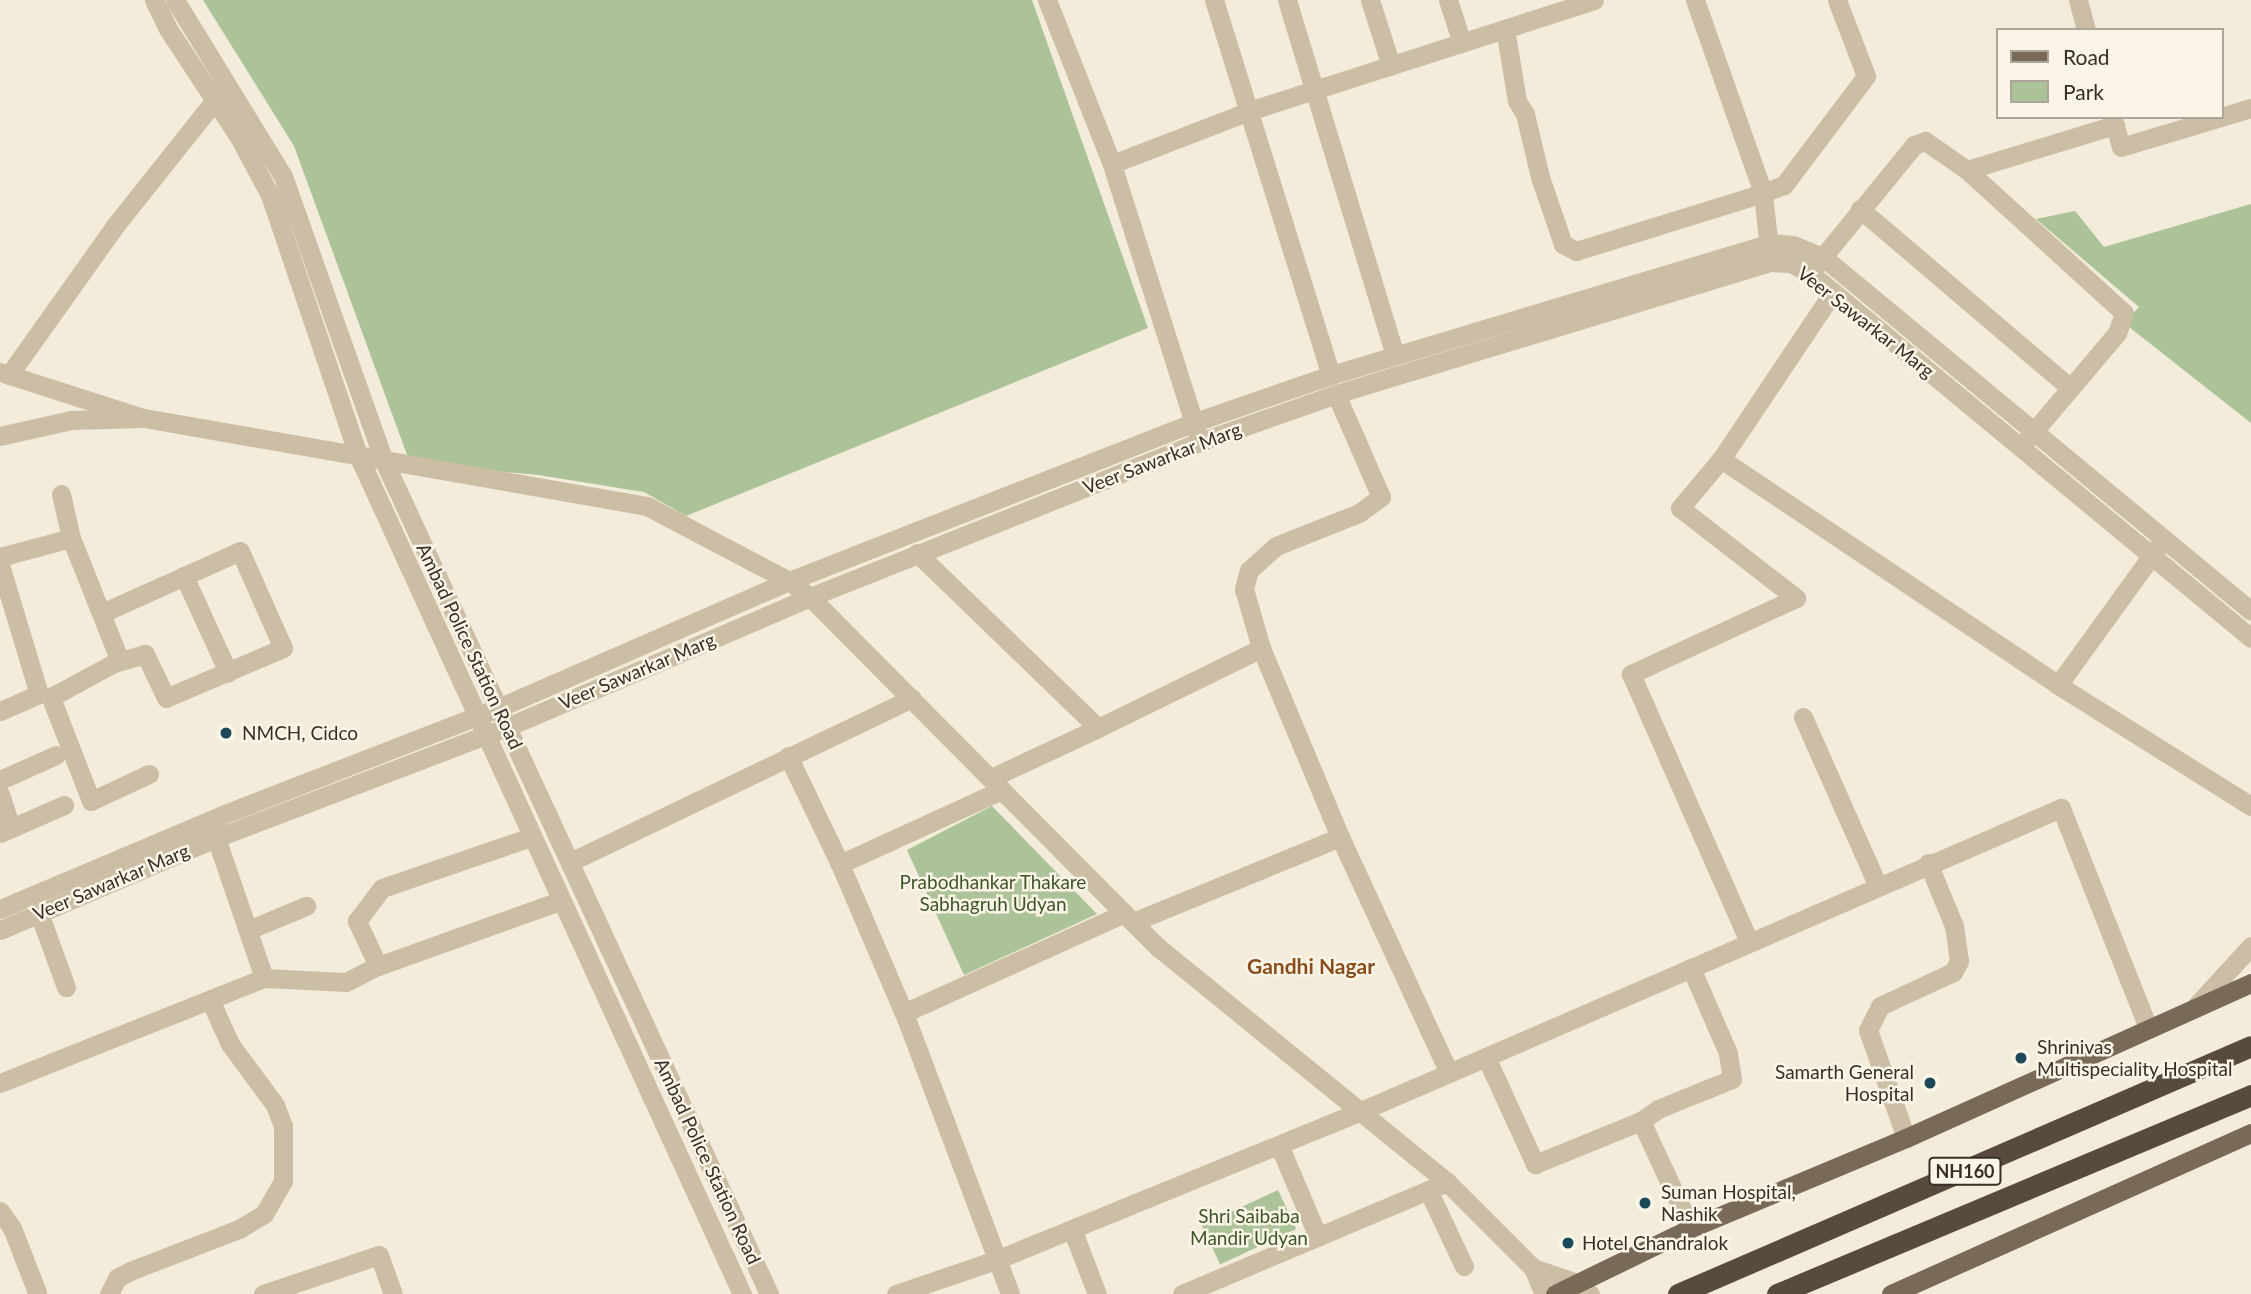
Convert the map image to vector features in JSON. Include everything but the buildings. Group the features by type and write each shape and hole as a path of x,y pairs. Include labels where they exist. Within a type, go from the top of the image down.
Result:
{"highway":[{"name":"NH160","path":"1678,1294 2251,1046"},
{"name":"NH160","path":"1777,1294 2251,1095"}],"main road":[{"path":"1555,1294 1583,1289 1691,1228 1906,1138 2251,983"},
{"path":"1891,1294 2251,1133"}],"street":[{"name":"Ambad Police Station Road","path":"154,0 270,195 358,455 484,737 742,1294"},
{"name":"Ambad Police Station Road","path":"175,0 283,176 384,461 769,1294"},
{"path":"1047,0 1112,164 1200,442"},
{"path":"1214,0 1252,110 1331,375"},
{"path":"1287,0 1311,91 1395,355"},
{"path":"1370,0 1391,66"},
{"path":"1448,0 1462,43"},
{"path":"1112,164 1252,110 1594,0"},
{"path":"1695,0 1763,193 1770,252"},
{"path":"1505,29 1517,101 1566,249 1576,251 1784,185 1866,76 1838,0"},
{"path":"2078,0 2085,28"},
{"path":"215,100 114,227 5,373 144,418 647,506 789,581 810,597 912,698 1158,948 1447,1182 1533,1268 1544,1294"},
{"path":"2223,116 2251,108"},
{"path":"1968,170 2113,121 2121,147 2214,119"},
{"path":"1810,273 1914,145 1925,141 1968,170 2122,309 2120,328 2020,447"},
{"path":"1860,209 2070,388"},
{"name":"Veer Sawarkar Marg","path":"0,930 216,838 288,799 484,737 810,597 1200,442 1336,394 1793,244 1823,257 2251,611"},
{"name":"Veer Sawarkar Marg","path":"0,909 288,799 789,581 1192,423 1395,355 1770,252 1810,273 2251,638"},
{"path":"1749,942 1631,674 1796,598 1681,508 1721,460 1833,292"},
{"path":"1336,394 1381,497 1359,513 1276,546 1254,565 1244,589 1261,648 1340,837 1450,1073"},
{"path":"0,436 71,421 144,418"},
{"path":"1721,460 2058,685 2251,806"},
{"path":"61,494 71,538 118,656 114,663"},
{"path":"0,557 71,538"},
{"path":"2058,685 2164,539"},
{"path":"102,612 240,551 283,648 166,698 145,654 114,663 53,696 53,703 91,801 149,774"},
{"path":"917,553 1098,728"},
{"path":"0,565 39,694 0,711"},
{"path":"184,576 228,672"},
{"path":"840,864 1098,728 1261,648"},
{"path":"569,862 912,698"},
{"path":"1803,717 1877,884"},
{"path":"0,780 56,755"},
{"path":"788,756 840,864 904,1013 1010,1294"},
{"path":"0,794 6,830 64,806"},
{"path":"896,1294 996,1260 1361,1111 1877,884 2061,808 2148,1028"},
{"path":"904,1013 1129,917 1340,837"},
{"path":"216,838 264,978"},
{"path":"378,966 357,921 382,888 531,838"},
{"path":"1906,1138 1868,1030 1881,1006 1953,971 1959,961 1954,926 1928,863"},
{"path":"0,1083 264,978 346,982 378,966 560,901"},
{"path":"248,930 306,906"},
{"path":"38,913 66,986"},
{"path":"2196,1006 2251,946"},
{"path":"1486,1057 1535,1164 1641,1121 1658,1109 1732,1079 1728,1053 1691,968"},
{"path":"109,1294 117,1278 130,1271 239,1229 264,1214 283,1181 283,1126 275,1105 230,1044 210,1000"},
{"path":"1641,1121 1691,1228"},
{"path":"1279,1145 1318,1237"},
{"path":"1182,1294 1220,1287 1318,1237 1447,1182"},
{"path":"1428,1190 1464,1266"},
{"path":"0,1213 12,1228 37,1292"},
{"path":"1072,1229 1097,1294"},
{"path":"263,1294 379,1255 393,1294"},
{"path":"1533,1268 1583,1289"}],"green space":[{"path":"203,0 1032,0 1148,328 686,516 644,492 538,475 410,463 294,146"},
{"path":"2251,204 2251,423 2124,323 2139,307 2036,219 2075,211 2104,247"},
{"name":"Prabodhankar Thakare Sabhagruh Udyan","path":"992,806 1097,914 964,975 907,850"},
{"name":"Shri Saibaba Mandir Udyan","path":"1278,1190 1296,1229 1220,1264 1202,1225"}],"place":[{"name":"NMCH, Cidco","path":"226,733"},
{"name":"Shrinivas Multispeciality Hospital","path":"2021,1058"},
{"name":"Samarth General Hospital","path":"1930,1083"},
{"name":"Suman Hospital, Nashik","path":"1645,1203"},
{"name":"Hotel Chandralok","path":"1568,1243"}],"district":[{"name":"Gandhi Nagar","path":"1311,966"}]}
